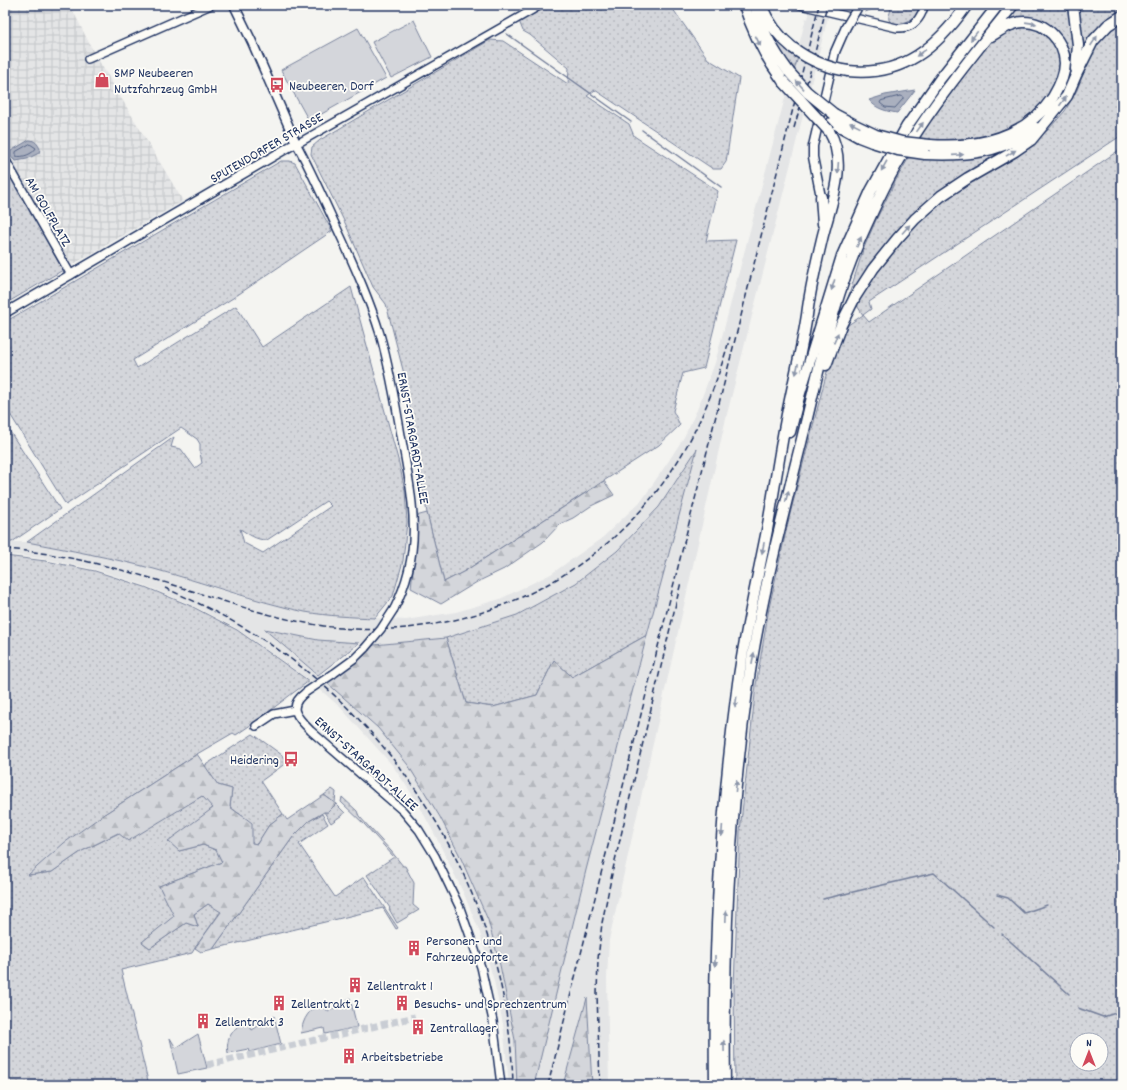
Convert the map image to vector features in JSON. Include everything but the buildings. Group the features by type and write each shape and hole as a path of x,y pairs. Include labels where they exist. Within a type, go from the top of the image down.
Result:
{"highway":[{"path":"715,1085 715,952 723,815 738,681 784,430 804,334 808,304 823,236 828,221 838,167 832,122 807,92 772,66 759,44 744,5"},
{"path":"760,9 777,33 793,48 806,57 820,64 848,71 862,72 882,70 897,66 924,52 940,38 967,5"},
{"path":"773,496 800,393 842,256 871,191 907,126 940,79 998,5"},
{"path":"725,1085 724,1028 726,907 733,809 747,690 778,534 828,332 851,260 880,196 917,132 949,86 1013,5"},
{"path":"1073,5 1078,45 1076,75"},
{"path":"760,9 770,44 780,60 786,76 810,109 848,131 874,138 898,150 927,150 951,147 973,144 1004,136 1021,129 1036,118 1048,104 1057,90 1065,64 1063,51 1059,42 1050,32 1037,24 1023,22 1005,28 983,42"},
{"path":"812,400 841,325 855,297 873,269 897,239 915,219 941,196 1031,140 1067,96 1093,41 1108,25 1122,16"},
{"path":"927,150 959,155 991,150 1009,144 1043,124"},
{"path":"821,197 823,236"}],"main road":[{"path":"234,5 252,42 296,143"},
{"path":"821,197 813,157 813,146 835,52 846,27 859,6"},
{"name":"SPUTENDORFER STRASSE","path":"5,313 296,143"}],"street":[{"path":"88,59 211,5"},
{"name":"SPUTENDORFER STRASSE","path":"296,143 541,5"},
{"path":"800,5 897,28 907,27 915,23 921,15 924,5"},
{"name":"ERNST-STARGARDT-ALLEE","path":"296,143 316,183 369,301 380,335 389,372 411,493 414,530 413,550 409,570 394,609 381,629 365,648 350,661 306,692 297,701 295,710 299,719 311,731 408,816 419,830 435,856 464,920 481,967 493,1021 501,1085"},
{"name":"AM GOLFPLATZ","path":"5,160 71,274"},
{"path":"256,726 274,714 295,710"}],"shaded area":[{"path":"5,5 70,5 93,51 183,201 72,265 5,153"},
{"path":"811,5 822,5 819,16 822,15 824,5 837,5 835,8 829,7 828,17 726,418 609,940 607,978 609,1085 592,1085 587,999 563,1085 534,1085 586,870 696,450 659,507 617,551 576,583 517,615 446,638 374,645 318,640 265,629 378,728 408,765 440,817 459,854 488,920 500,965 515,1040 517,1085 509,1085 503,1024 494,981 479,930 463,892 416,800 393,766 341,708 308,679 236,628 190,604 144,585 94,569 45,559 5,554 5,542 27,542 95,555 154,569 247,598 306,612 406,620 456,612 500,599 551,574 602,538 642,500 684,437 697,410 715,363 806,18 808,19"}],"green space":[{"path":"546,5 670,5 708,59 739,78 726,162 721,169 713,169 595,90 587,96 629,124 634,136 718,191 706,241 736,240 704,368 683,373 673,411 680,425 659,445 465,571 444,582 427,513 404,374 386,304 373,287 346,225 311,154 312,147 320,140 490,40 503,41 568,84 569,68 530,35 523,31 519,21"},
{"path":"869,5 920,5 917,14 911,20 894,25 889,20 891,9 880,6 865,12"},
{"path":"1021,5 1122,5 1122,12 1070,68 1059,76 1045,103 1024,122 997,136 1001,154 926,206 842,317 863,250 896,180 927,126 972,65"},
{"path":"764,19 798,57 794,71 773,42"},
{"path":"414,20 432,57 391,78 372,42"},
{"path":"1122,21 1122,135 869,302 871,309 863,315 856,304 871,276 900,240 929,211 966,184 1023,148 1048,130 1065,111 1077,90 1095,44 1111,27"},
{"path":"358,28 386,78 309,121 281,70"},
{"path":"1122,148 1122,1085 735,1085 734,986 740,831 756,685 769,608 789,518 830,360 848,325 863,315 869,322"},
{"path":"281,161 290,161 295,163 332,231 233,298 133,360 137,368 236,306 262,347 351,287 399,463 405,491 407,522 403,561 393,596 375,618 305,612 267,603 173,574 138,565 27,542 174,437 171,447 181,449 195,468 202,463 200,444 197,439 181,428 66,505 5,406 5,322","holes":["326,501 331,506 263,553 244,543 240,529 256,538 267,540"]},
{"path":"5,166 63,270 5,304"},
{"path":"5,424 60,509 12,542 5,542"},
{"path":"697,449 647,635 572,677 554,660 537,695 493,707 466,703 446,638 517,615 576,583 617,551 659,507"},
{"path":"604,481 614,495 560,524 543,542 504,569 477,582 441,604 411,588 417,534 416,516 427,513 444,582 465,571"},
{"path":"5,556 46,561 95,571 145,587 191,606 237,630 309,681 236,735 233,733 197,754 103,815 29,875 52,872 82,851 119,833 172,813 202,796 213,807 179,851 203,845 216,850 222,862 159,886 175,916 142,942 150,948 186,923 198,927 194,914 208,904 221,911 192,953 121,970 149,1085 5,1085"},
{"path":"264,629 318,640 359,643 318,675"},
{"path":"647,635 586,870 534,1085 517,1085 515,1040 500,965 488,920 459,854 440,817 408,765 378,728 326,682 364,656 374,645 446,638 466,703 493,707 537,695 554,660 572,677"},
{"path":"253,734 282,755 286,763 261,781 283,814 269,825 257,844 252,843 243,815 230,807 232,789 218,785 204,766"},
{"path":"197,754 218,785 232,789 230,807 252,823 252,843 257,844 269,825 283,814 287,820 324,795 336,804 328,812 324,812 309,821 293,837 213,949 201,952 195,948 221,912 208,904 194,914 198,927 186,923 150,948 142,942 174,916 159,886 222,862 216,850 203,845 179,851 168,841 213,808 202,796 128,841 118,833 82,851 52,872 28,875 64,843 103,815"},
{"path":"332,789 336,792 335,803 324,795"},
{"path":"342,797 357,811 359,816 403,866 405,866 414,883 413,905 419,910 397,923 389,909 390,908 367,875 394,857 365,825 341,802"},
{"path":"336,804 345,813 331,823 324,812 328,812"},
{"path":"322,814 328,824 299,844 335,897 364,877 398,928 396,929 383,908 213,949 293,837 309,821"},
{"path":"350,998 357,1027 325,1034 324,1028 301,1033 303,1023 307,1015 317,1005 322,1002 328,1012"},
{"path":"587,998 592,1085 563,1085"},
{"path":"274,1016 281,1044 249,1052 248,1049 228,1053 227,1048 229,1038 234,1030 242,1023 246,1020 252,1030"},
{"path":"198,1034 207,1068 178,1074 170,1038 176,1048"}],"water":[{"path":"915,90 897,113 878,108 869,100 885,95"},
{"path":"29,140 37,144 40,149 39,153 27,159 16,161 13,159 11,156 11,151"}],"waterway":[{"path":"507,34 631,122"},
{"path":"642,130 721,187"},
{"path":"823,899 934,873 994,927"},
{"path":"997,895 1008,898 1024,913 1047,905"},
{"path":"1002,934 1069,994"},
{"path":"1078,1008 1103,1017 1122,1011"}],"tunnel":[{"path":"207,1065 415,1017"}],"railway":[{"path":"548,1085 819,5"},
{"path":"794,128 827,5"},
{"path":"5,549 48,554 113,568 264,613 317,625 368,629 418,627 468,617 515,600 560,577 601,548 638,513 670,473 698,424 713,390 730,337"},
{"path":"600,1085 597,994 598,959 602,923 613,869 681,582"},
{"path":"165,588 230,620 261,638 291,659 338,699 381,744 418,794 450,847 476,903 495,962 508,1023 513,1085"}],"place":[{"name":"SMP Neubeeren Nutzfahrzeug GmbH","path":"102,80"},
{"name":"Neubeeren, Dorf","path":"277,85"},
{"name":"Heidering","path":"291,759"},
{"name":"Personen- und Fahrzeugpforte","path":"414,948"},
{"name":"Zellentrakt 1","path":"355,985"},
{"name":"Zellentrakt 2","path":"279,1003"},
{"name":"Besuchs- und Sprechzentrum","path":"402,1003"},
{"name":"Zellentrakt 3","path":"203,1021"},
{"name":"Zentrallager","path":"418,1027"},
{"name":"Arbeitsbetriebe","path":"349,1056"}]}
